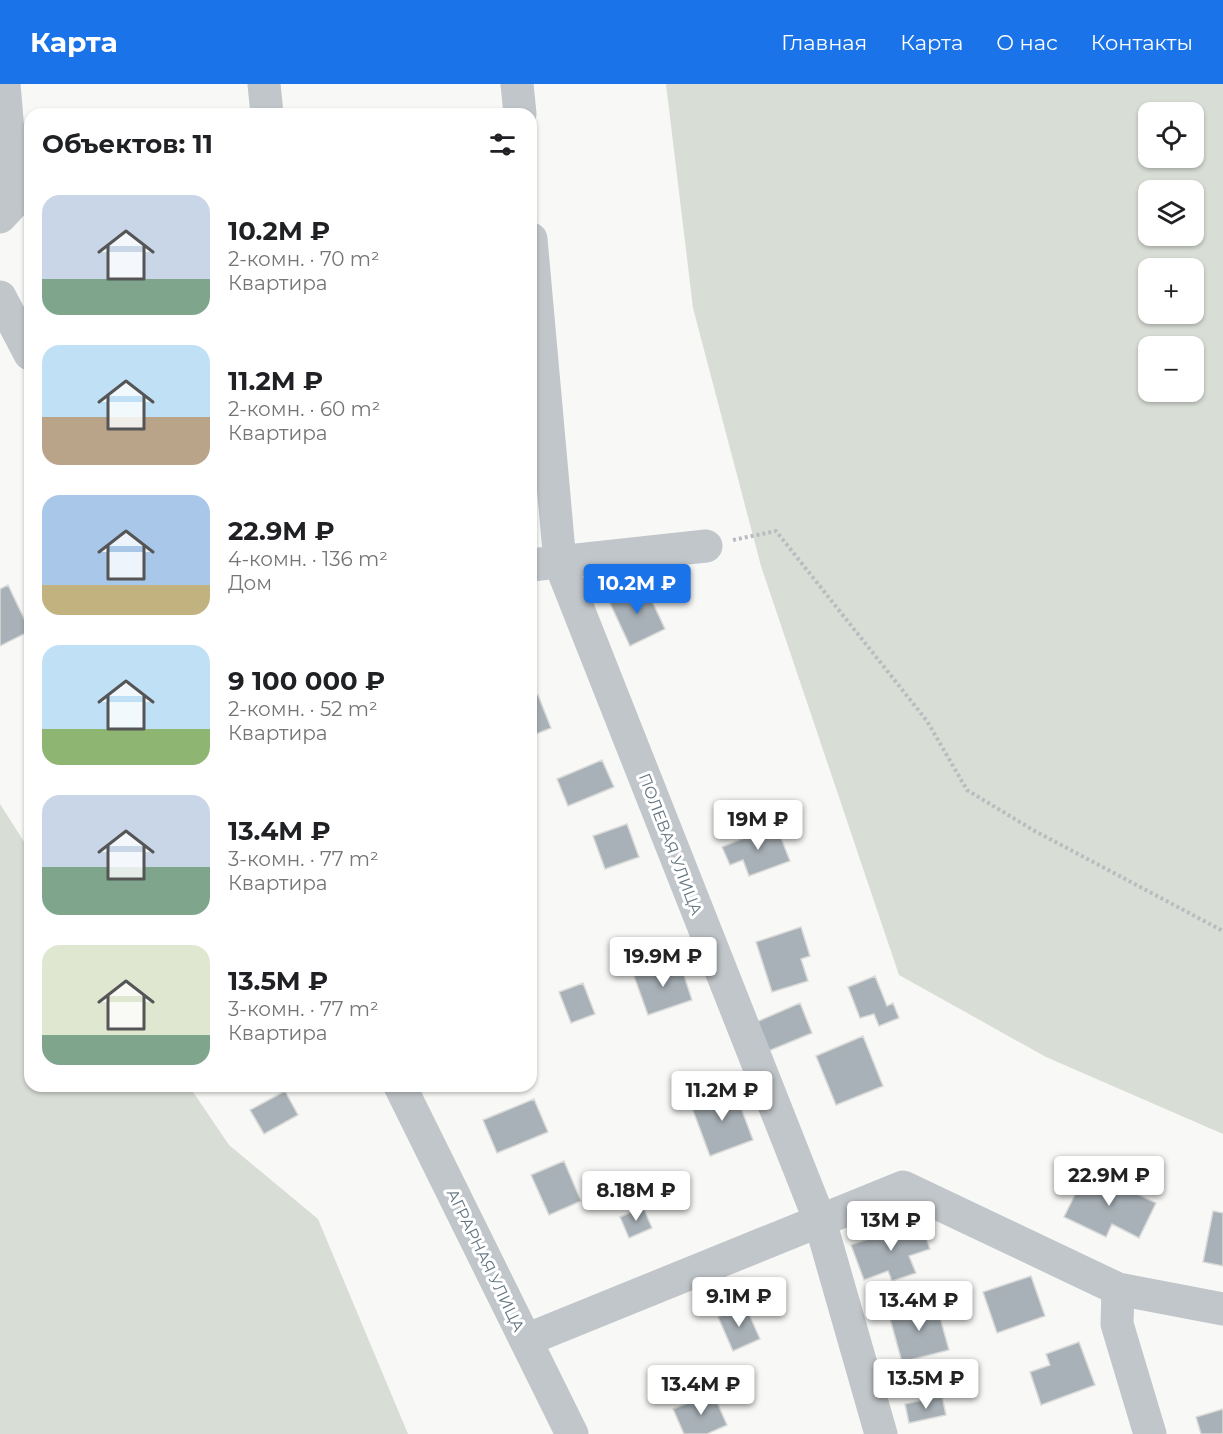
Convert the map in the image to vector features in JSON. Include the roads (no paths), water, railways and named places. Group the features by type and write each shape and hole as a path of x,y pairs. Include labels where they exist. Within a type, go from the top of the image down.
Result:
{"lane":[{"path":"0,217 14,202 4,84"},
{"path":"264,84 266,108"},
{"path":"517,84 519,108"},
{"path":"0,297 24,343"},
{"name":"ПОЛЕВАЯ УЛИЦА","path":"537,369 546,564 819,1221 881,1434"},
{"path":"546,564 706,546"},
{"name":"АГРАРНАЯ УЛИЦА","path":"402,1092 572,1434"},
{"path":"526,1340 903,1186 1118,1289 1223,1310"},
{"path":"1118,1289 1117,1324 1150,1434"}]}
